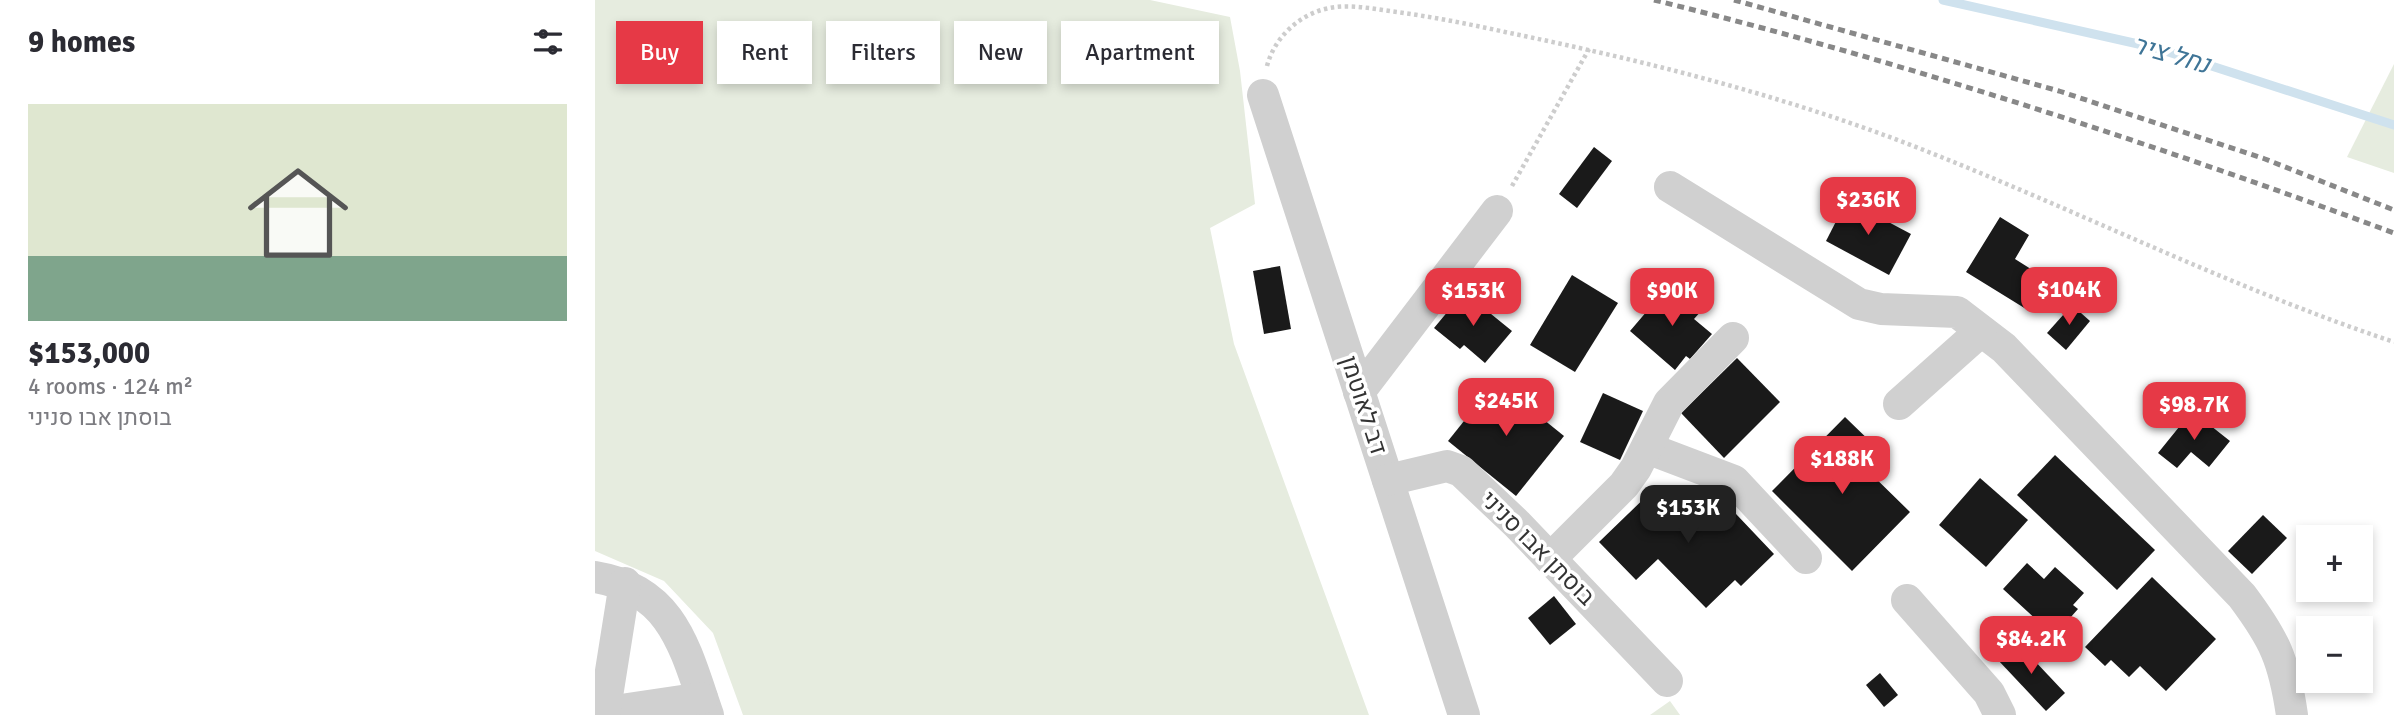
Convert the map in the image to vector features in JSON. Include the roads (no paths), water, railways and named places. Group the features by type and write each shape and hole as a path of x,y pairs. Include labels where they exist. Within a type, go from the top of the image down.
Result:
{"street":[{"name":"דב לאוטמן","path":"1263,95 1464,715"},
{"path":"1670,187 1859,304 1881,309 1957,312 2004,348 2242,596 2279,653 2292,715"},
{"path":"1359,392 1497,211"},
{"path":"1899,404 1981,331"},
{"path":"1550,559 1624,485 1647,448 1669,403 1733,338"},
{"path":"1647,448 1734,481 1806,558"},
{"name":"בוסתן אבו סניני","path":"1388,480 1447,466 1461,471 1667,681"},
{"path":"610,580 653,601 670,620 687,655 705,707 601,714 610,580"},
{"path":"1907,600 1989,693 2000,715"}],"waterway":[{"name":"נחל ציר","path":"1943,0 2156,48 2394,125"}],"railway":[{"path":"1654,0 1935,77 2212,167 2394,233"},
{"path":"1734,0 2059,91 2265,159 2394,210"}]}
